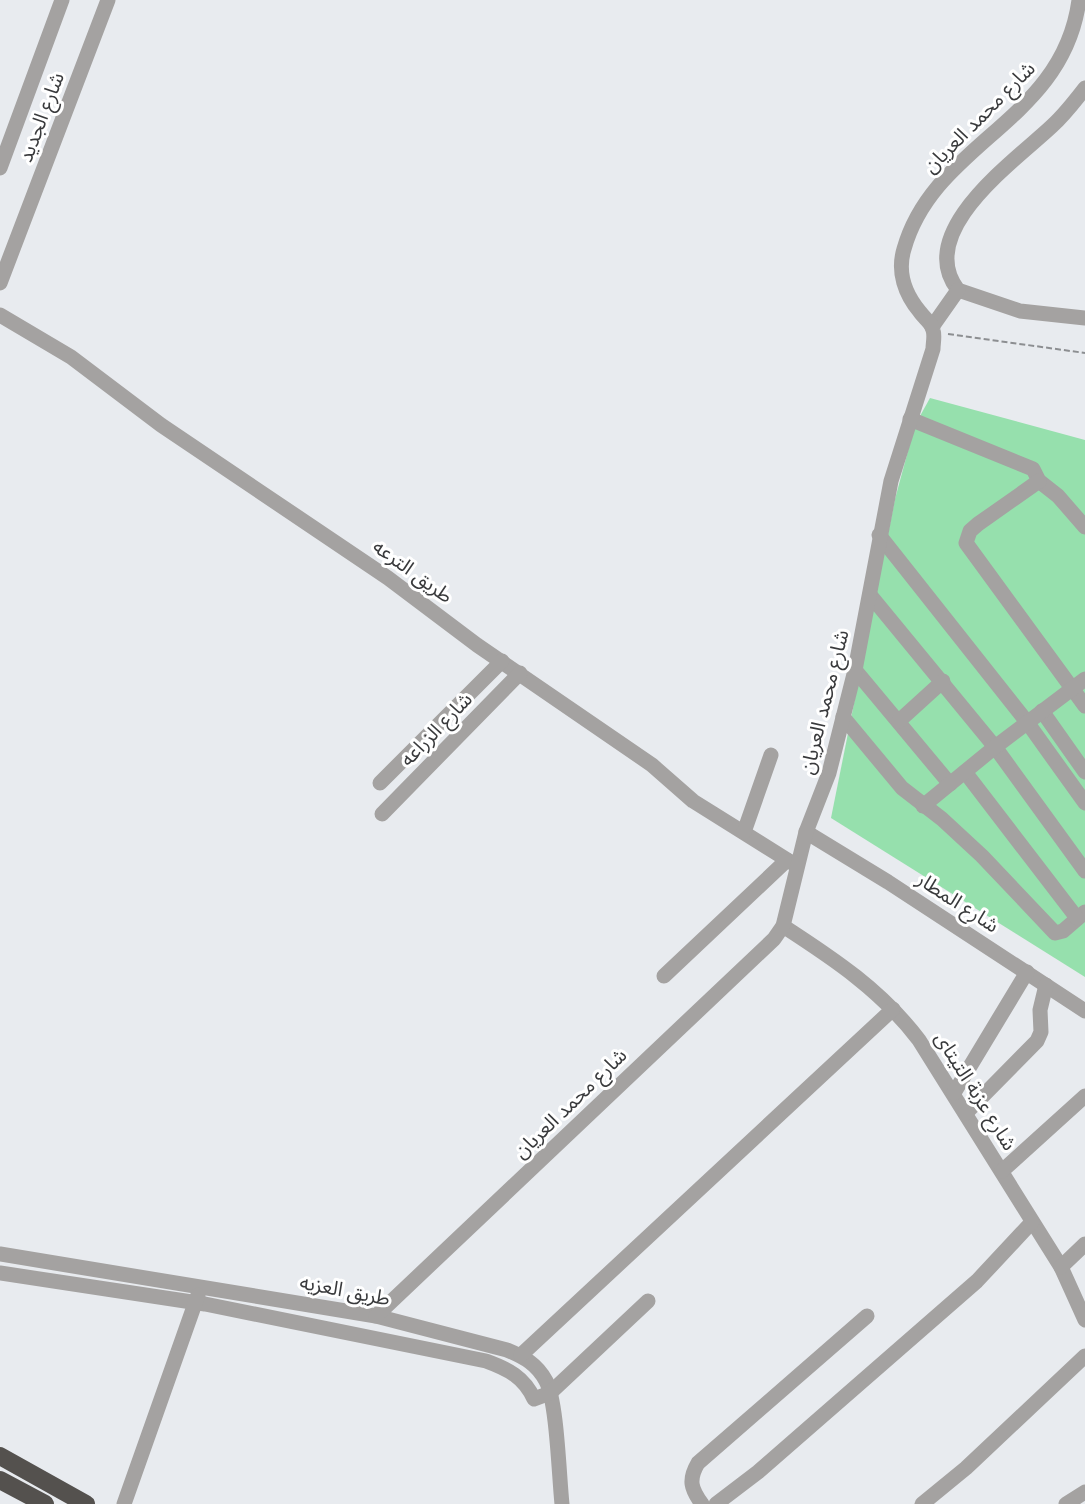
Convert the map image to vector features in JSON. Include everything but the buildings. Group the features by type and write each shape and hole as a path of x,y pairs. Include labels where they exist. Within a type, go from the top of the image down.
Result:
{"highway":[{"path":"0,1456 86,1504"},
{"path":"0,1480 45,1504"}],"street":[{"path":"0,168 62,0"},
{"name":"شارع الجديد","path":"0,283 108,0"},
{"name":"شارع محمد العريان","path":"376,1316 774,939 783,926 792,863 829,772 855,670 891,481 930,363 934,327 913,303 903,279 904,249 912,229 938,187 956,166 1020,110 1051,75 1067,46 1079,0"},
{"path":"955,294 946,268 945,254 960,220 983,189 1052,126 1085,88"},
{"path":"934,327 955,294"},
{"path":"955,294 1020,310 1085,318"},
{"name":"طريق الترعه","path":"0,315 71,357 161,425 388,578 502,662 652,765 693,801 792,863"},
{"path":"910,419 1033,470 1039,481 1058,496 1085,527"},
{"path":"1039,481 978,524 970,531 966,543 1085,706"},
{"path":"879,535 1027,722 1085,803"},
{"path":"870,595 995,747 1085,871"},
{"path":"380,783 502,662"},
{"path":"855,670 951,784"},
{"name":"شارع الزراعه","path":"382,814 520,673"},
{"path":"923,806 995,747 1085,679"},
{"path":"899,722 943,681"},
{"path":"1042,711 1085,772"},
{"path":"843,717 902,788 942,819 982,856 1055,933 1063,931 1081,915 965,772"},
{"path":"744,832 771,755"},
{"name":"شارع المطار","path":"806,832 1085,1011"},
{"path":"664,976 792,863"},
{"name":"شارع عزبة التيتاى","path":"783,926 858,976 893,1009 919,1040 1061,1267 1084,1316"},
{"path":"954,1093 1027,972"},
{"path":"966,1113 1037,1041 1041,1032 1040,1010 1046,985"},
{"path":"562,1504 550,1393 536,1366 521,1355 893,1009"},
{"path":"1002,1171 1085,1096"},
{"path":"716,1504 758,1472 977,1281 1032,1222"},
{"path":"1061,1267 1085,1244"},
{"name":"طريق العزيه","path":"0,1254 376,1316 521,1355"},
{"name":"طريق العزيه","path":"0,1273 195,1303 486,1361 519,1377 534,1399 550,1393"},
{"path":"124,1504 201,1286"},
{"path":"550,1393 648,1300"},
{"path":"702,1504 692,1490 690,1481 698,1463 867,1316"},
{"path":"922,1504 966,1468 1085,1356"},
{"path":"1066,1504 1085,1492"}],"path":[{"path":"934,327 1085,353"}],"green space":[{"path":"930,398 1085,440 1085,977 831,818 895,499 915,425"}]}
